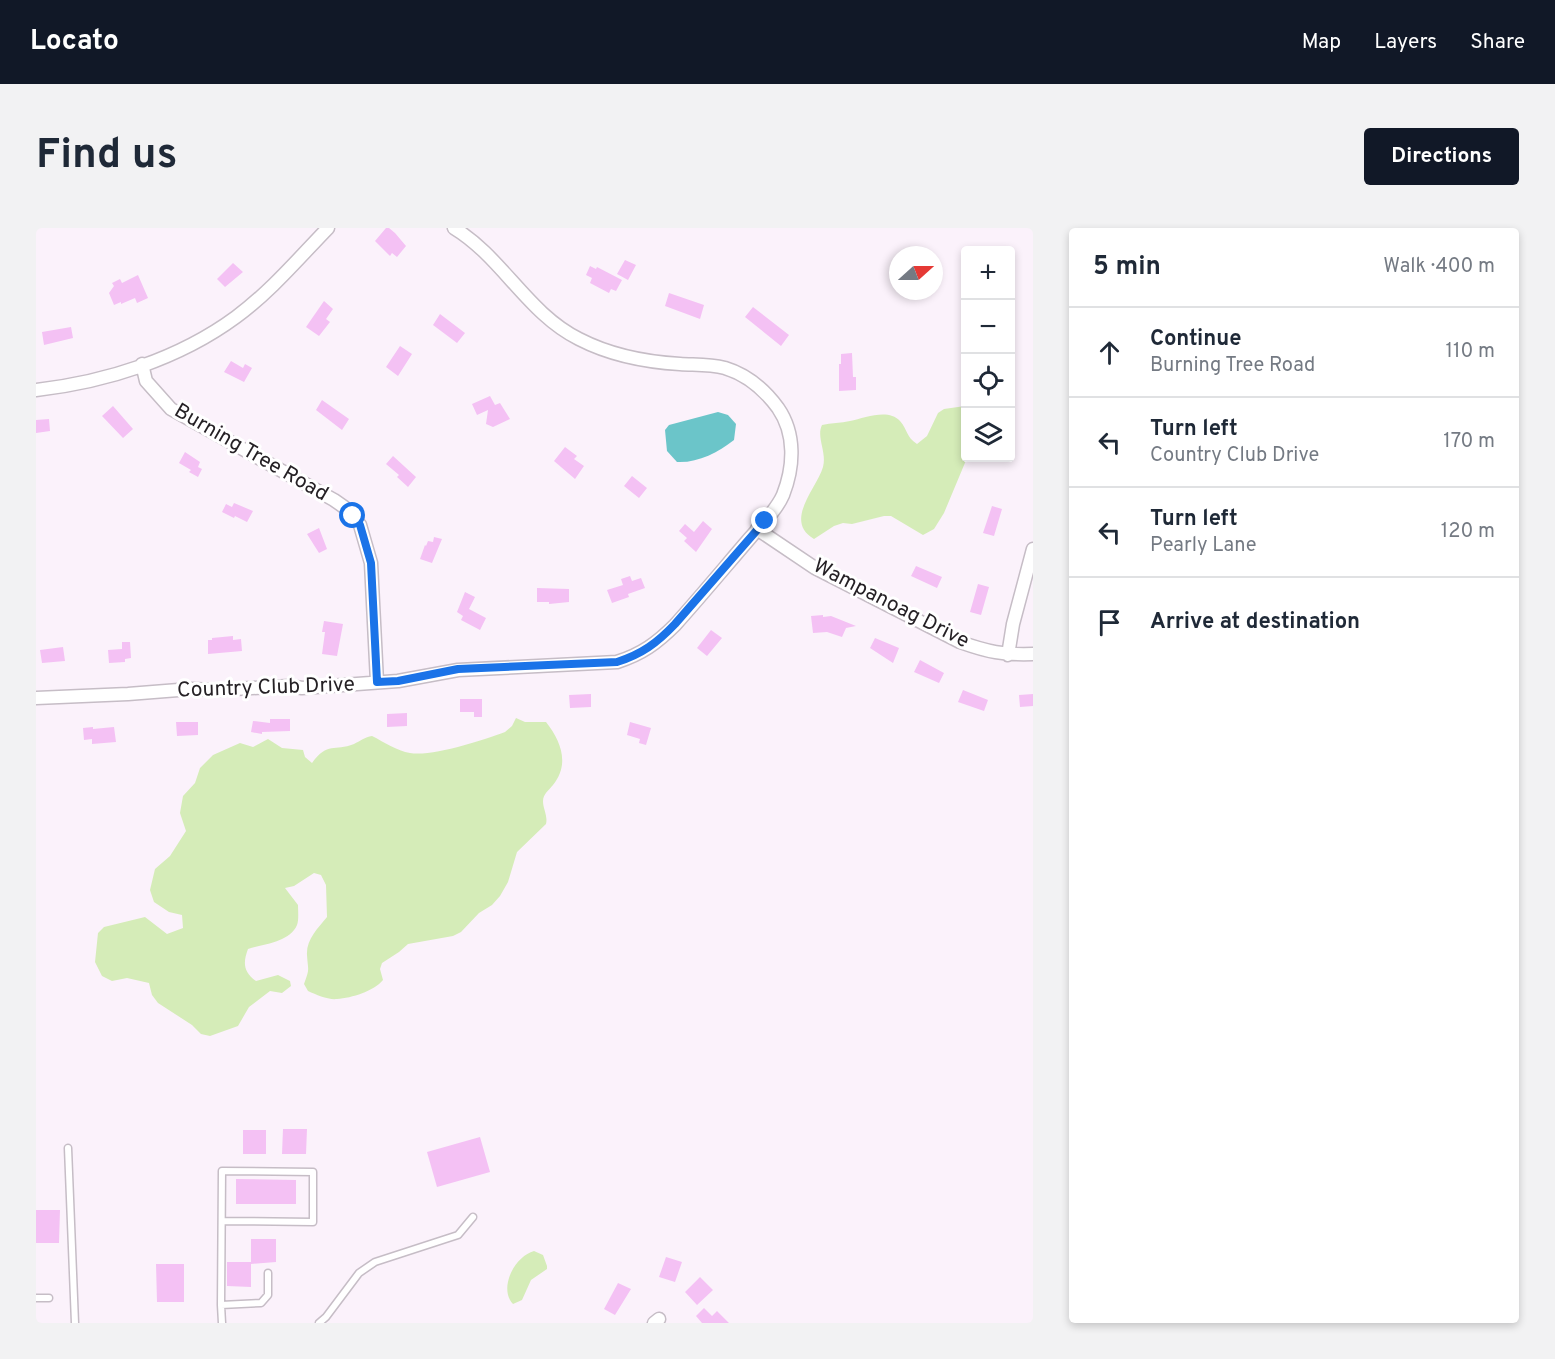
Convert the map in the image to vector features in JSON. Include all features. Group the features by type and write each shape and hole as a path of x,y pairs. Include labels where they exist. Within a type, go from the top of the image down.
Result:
{"street":[{"path":"36,390 124,372 189,347 237,316 274,284 328,228"},
{"path":"454,228 492,258 540,311 580,340 624,357 681,364 706,364 728,369 749,378 764,391 782,413 787,425 791,438 791,463 782,497 757,530"},
{"name":"Burning Tree Road","path":"142,364 146,381 171,409 334,500 344,507 360,525 371,563 377,682"},
{"name":"Wampanoag Drive","path":"757,530 815,568 960,642 985,651 1008,655 1033,654"},
{"name":"Country Club Drive","path":"36,698 191,689 289,686 302,688 398,681 458,669 617,662 638,655 662,638 757,530"},
{"path":"1008,655 1013,624 1033,549"}],"lane":[{"path":"68,1148 75,1323"},
{"path":"222,1221 313,1222 313,1172 222,1171 222,1221 222,1323"},
{"path":"319,1323 359,1273 375,1262 458,1234 473,1216"},
{"path":"222,1305 261,1303 268,1295 268,1273"},
{"path":"36,1298 49,1298"}],"green space":[{"path":"961,407 961,462 965,462 944,513 934,529 923,535 891,516 884,516 852,524 843,523 814,539 805,532 801,523 802,514 824,461 820,435 822,425 876,415 889,415 900,421 911,439 917,444 927,436 938,413 944,409"},
{"path":"516,718 525,722 546,722 556,737 562,753 558,777 543,799 546,824 517,852 508,882 492,905 479,913 461,932 453,936 408,944 382,963 380,969 383,980 368,991 334,999 308,991 304,984 308,972 308,944 327,917 326,885 321,875 314,873 294,886 285,888 298,905 298,923 294,931 276,942 248,949 245,958 246,970 256,981 278,975 290,981 291,986 282,993 270,991 249,1007 238,1026 210,1036 201,1034 192,1025 158,1003 152,995 149,983 127,978 112,981 102,976 95,962 98,933 104,927 145,917 167,934 183,928 182,915 169,912 154,902 150,890 155,869 170,856 186,831 180,813 183,796 195,783 200,768 213,755 240,743 253,747 268,739 282,748 303,750 305,757 312,763 327,749 354,744 372,736 405,752 431,753 505,732"},
{"path":"534,1251 543,1255 547,1269 531,1280 522,1300 513,1304 507,1290 511,1273 521,1259"}],"water":[{"path":"718,412 728,415 736,424 734,440 707,456 692,461 677,462 667,451 665,430 669,425"}],"building":[{"path":"386,228 395,233 406,246 397,257 392,253 390,256 375,241"},
{"path":"625,260 636,265 628,280 617,274"},
{"path":"233,263 243,272 225,287 217,279"},
{"path":"590,266 596,269 597,267 622,280 616,291 611,289 609,293 590,283 592,278 586,275"},
{"path":"138,275 148,298 137,303 135,298 114,305 109,293 114,286 112,283 120,279 122,283"},
{"path":"669,293 704,305 700,319 665,306"},
{"path":"324,301 333,309 326,319 330,322 319,336 306,327"},
{"path":"753,307 789,335 781,346 745,317"},
{"path":"440,314 465,333 457,343 433,325"},
{"path":"71,327 73,338 44,345 42,332"},
{"path":"400,346 412,354 398,376 386,367"},
{"path":"852,353 856,390 839,391 841,354"},
{"path":"231,361 243,368 245,364 252,368 244,382 224,372"},
{"path":"490,396 495,405 500,403 510,419 493,427 486,424 488,410 477,415 472,404"},
{"path":"322,400 349,419 342,430 316,410"},
{"path":"113,406 133,429 123,438 102,416"},
{"path":"49,419 50,431 36,433 36,420"},
{"path":"565,447 577,456 574,459 584,466 575,479 554,461"},
{"path":"185,452 200,462 198,467 202,469 198,477 179,463"},
{"path":"393,456 416,477 408,487 386,464"},
{"path":"632,476 647,488 639,498 624,486"},
{"path":"234,503 253,511 247,522 222,512 226,504 232,507"},
{"path":"992,506 1002,509 994,536 983,533"},
{"path":"703,521 712,529 696,552 684,541 687,538 679,531 685,524 694,532"},
{"path":"319,528 327,549 319,553 307,534"},
{"path":"434,537 442,539 432,563 420,559 425,545 428,541 433,542"},
{"path":"916,566 942,577 937,588 911,576"},
{"path":"630,576 632,581 641,578 645,588 612,603 607,590 623,585 621,579"},
{"path":"978,584 989,587 981,615 970,612"},
{"path":"537,588 569,589 569,602 549,604 549,602 537,602"},
{"path":"465,592 475,597 469,609 486,618 480,630 461,620 463,616 457,612"},
{"path":"823,615 823,617 831,616 856,626 846,628 842,637 827,632 813,633 811,616"},
{"path":"324,621 343,624 337,656 322,654"},
{"path":"711,630 722,638 707,656 697,648"},
{"path":"233,636 233,640 241,639 242,651 208,654 208,640"},
{"path":"875,638 899,648 893,663 870,648"},
{"path":"122,642 130,642 131,658 125,659 125,662 109,663 108,650 122,649"},
{"path":"63,647 65,661 42,663 40,650"},
{"path":"920,660 944,673 939,683 914,672"},
{"path":"963,690 988,700 984,711 958,702"},
{"path":"591,694 591,707 570,708 569,695"},
{"path":"1033,694 1033,706 1020,707 1019,695"},
{"path":"460,699 482,699 482,717 474,717 474,712 460,712"},
{"path":"407,713 407,726 387,727 387,714"},
{"path":"270,719 290,719 290,731 262,732 262,734 251,732 253,721 270,723"},
{"path":"176,722 198,722 198,735 177,736"},
{"path":"630,722 651,728 646,745 639,743 640,739 627,735"},
{"path":"93,727 93,729 114,727 116,742 92,744 92,739 84,740 83,728"},
{"path":"283,1129 307,1129 306,1154 282,1154"},
{"path":"243,1130 266,1130 266,1154 243,1154"},
{"path":"480,1137 490,1172 437,1187 427,1152"},
{"path":"236,1179 296,1180 296,1204 236,1204"},
{"path":"36,1210 60,1210 59,1243 36,1243"},
{"path":"251,1239 276,1239 276,1262 251,1264"},
{"path":"666,1257 682,1262 675,1282 659,1277"},
{"path":"227,1262 251,1262 251,1287 227,1286"},
{"path":"156,1264 184,1264 184,1302 157,1302"},
{"path":"700,1277 713,1290 697,1305 685,1292"},
{"path":"618,1283 631,1289 615,1315 604,1309"},
{"path":"704,1308 712,1316 717,1311 729,1323 702,1323 696,1316"}],"route":[{"path":"353,516 360,525 365,538 371,563 377,682 398,681 458,669 617,662 638,655 662,638 765,521"}]}
